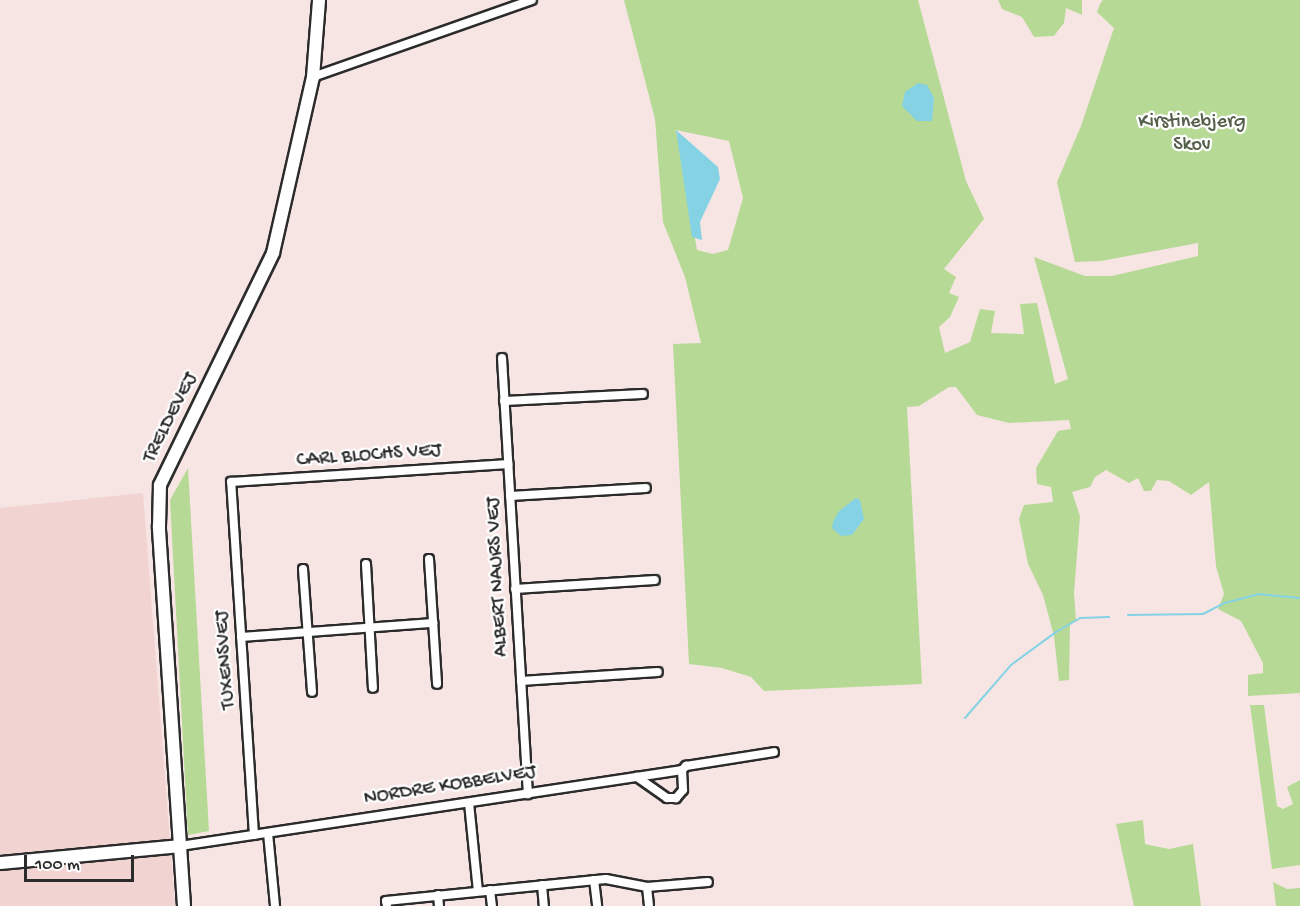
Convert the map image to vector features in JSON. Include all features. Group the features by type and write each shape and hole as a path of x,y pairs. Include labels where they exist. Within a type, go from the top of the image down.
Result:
{"street":[{"name":"TRELDEVEJ","path":"184,906 159,526 160,485 175,449 263,280 279,230 313,77 319,0"},
{"path":"313,77 532,0"},
{"name":"ALBERT NAURS VEJ","path":"502,358 528,794"},
{"path":"504,401 643,394"},
{"name":"CARL BLOCHS VEJ","path":"231,482 508,464"},
{"name":"TUXENSVEJ","path":"231,482 254,836"},
{"path":"510,496 646,488"},
{"path":"429,559 437,684"},
{"path":"366,564 374,688"},
{"path":"303,569 312,693"},
{"path":"515,589 655,580"},
{"path":"241,637 432,623"},
{"path":"521,681 658,672"},
{"name":"NORDRE KOBBELVEJ","path":"0,863 180,846 254,836 682,770 687,766 774,752"},
{"path":"637,777 672,798 683,790 682,770"},
{"path":"468,803 478,891"},
{"path":"268,833 275,906"},
{"path":"594,880 597,906"},
{"path":"387,906 386,901 594,880 647,887 708,882"},
{"path":"542,885 544,906"},
{"path":"647,887 649,906"},
{"path":"490,890 492,906"},
{"path":"438,895 439,906"}],"shaded area":[{"path":"143,493 175,906 0,906 0,508"}],"green space":[{"name":"Kirstinebjerg Skov","path":"624,0 918,0 966,181 984,219 944,269 956,277 949,293 959,297 950,317 939,327 945,353 970,342 980,309 995,311 991,333 1024,334 1020,304 1037,303 1055,384 1068,379 1034,257 1085,276 1112,276 1198,256 1198,243 1101,261 1075,262 1057,182 1081,126 1114,28 1097,12 1100,4 1103,0 1300,0 1300,693 1248,696 1248,675 1263,673 1263,663 1241,621 1218,609 1224,594 1216,566 1209,482 1191,495 1169,481 1157,480 1151,491 1144,491 1138,478 1129,483 1106,470 1095,477 1090,487 1072,492 1080,516 1074,593 1076,620 1070,625 1069,680 1059,681 1054,636 1043,595 1028,564 1019,519 1024,505 1053,502 1051,487 1037,484 1036,468 1058,431 1071,429 1069,420 1009,423 977,415 956,387 949,387 919,406 907,407 922,684 764,691 751,677 722,668 689,664 673,344 701,343 685,277 663,222 655,119","holes":["676,130 729,141 743,198 728,250 713,254 697,250"]},
{"path":"998,0 1082,0 1082,15 1066,8 1064,23 1054,36 1034,37 1022,17 1002,9"},
{"path":"188,468 209,831 188,835 170,500"},
{"path":"1250,705 1264,705 1277,806 1283,809 1293,804 1287,787 1300,780 1300,865 1272,869"},
{"path":"1143,820 1145,844 1169,849 1193,844 1201,906 1134,906 1116,824"},
{"path":"1273,882 1287,889 1300,888 1300,906 1276,906"}],"water":[{"path":"918,83 927,85 934,98 932,121 917,121 902,106 905,92"},
{"path":"676,130 718,167 720,179 700,222 702,240 692,237"},
{"path":"856,498 860,500 864,519 852,535 841,536 832,528 833,522 839,511"}],"waterway":[{"path":"1128,615 1203,614 1225,603 1258,594 1300,598"},
{"path":"965,718 1011,665 1056,632 1080,618 1109,617"}]}
